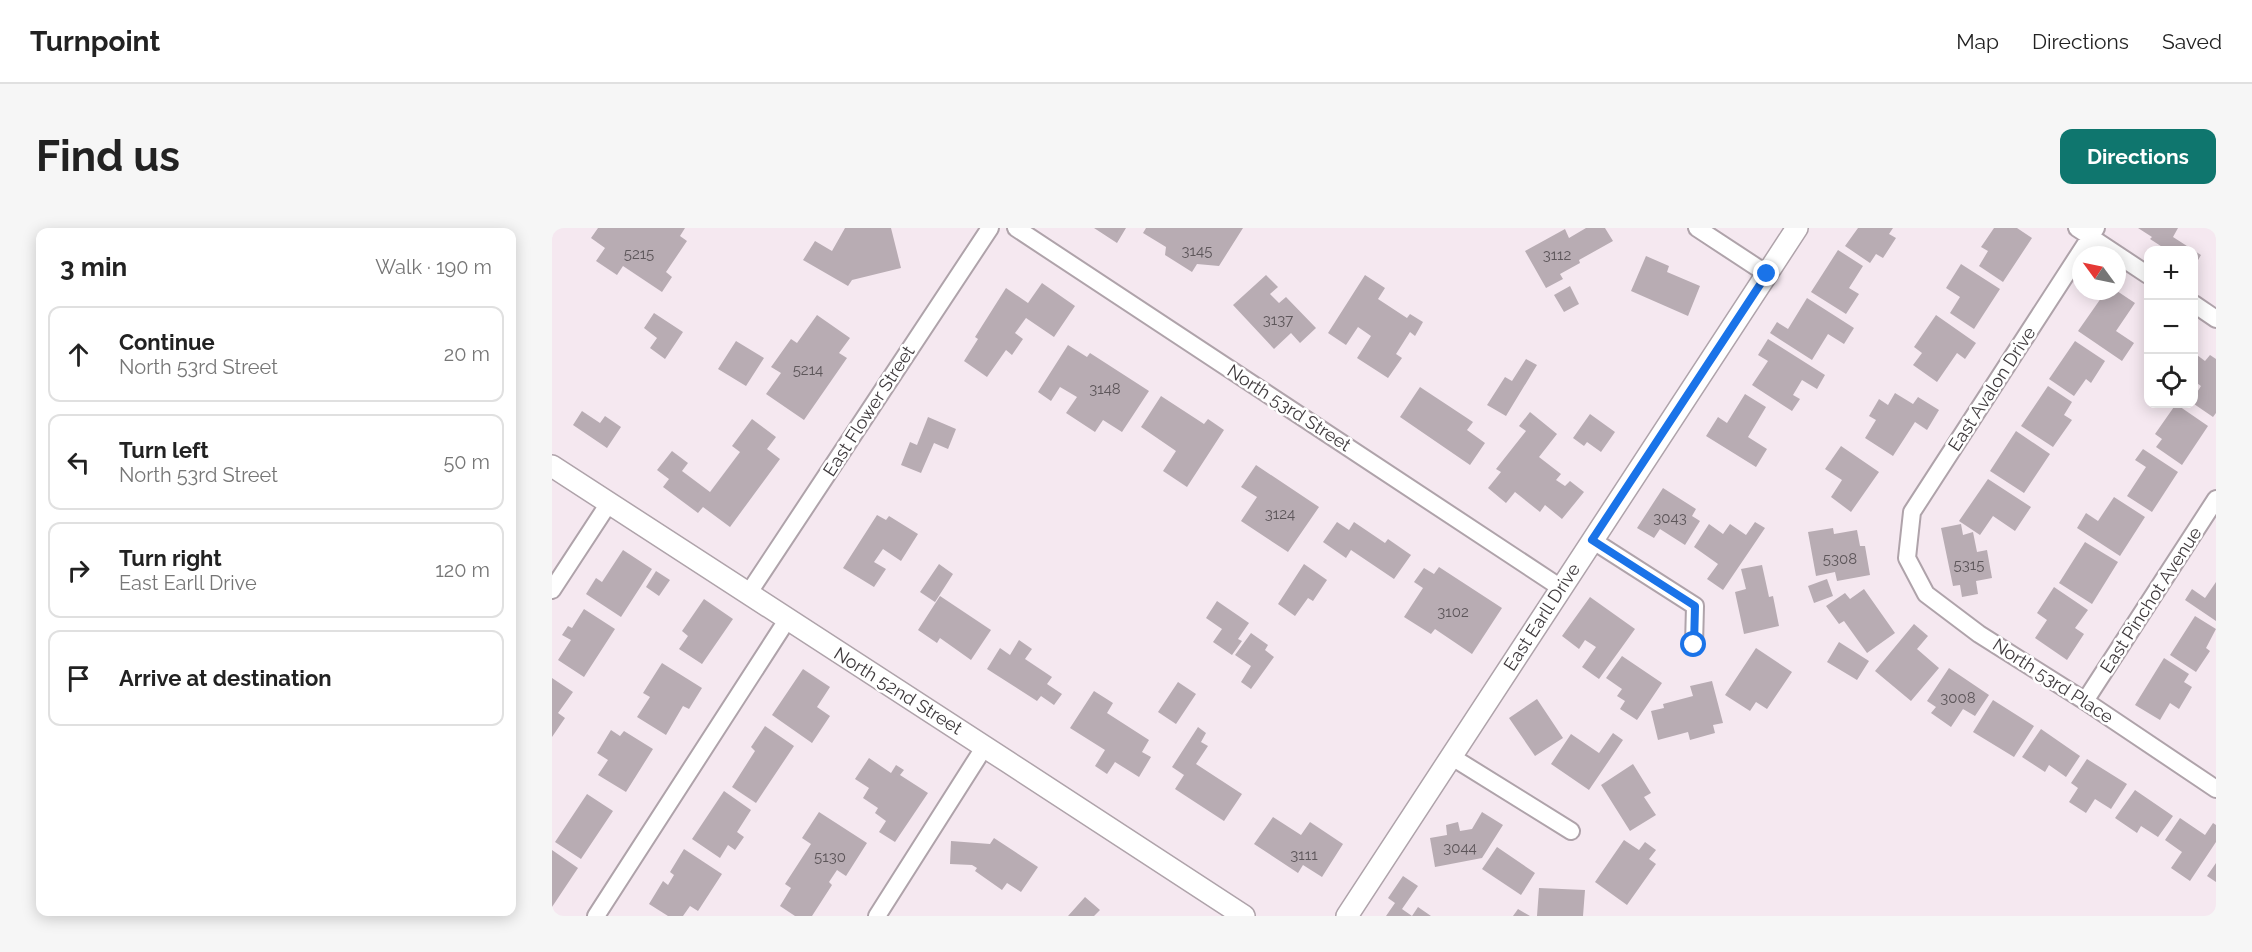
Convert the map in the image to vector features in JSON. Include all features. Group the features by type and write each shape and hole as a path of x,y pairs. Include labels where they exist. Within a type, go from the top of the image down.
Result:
{"street":[{"name":"East Flower Street","path":"748,594 990,228"},
{"name":"North 53rd Street","path":"1016,228 1562,588"},
{"path":"1697,228 1767,274"},
{"name":"East Earll Drive","path":"1347,916 1797,228"},
{"path":"2088,231 2144,272"},
{"name":"East Avalon Drive","path":"1907,558 1912,512 2088,231"},
{"path":"2198,307 2216,319"},
{"name":"North 52nd Street","path":"552,466 1244,916"},
{"name":"East Pinchot Avenue","path":"2085,701 2216,500"},
{"path":"552,590 609,503"},
{"path":"1592,540 1695,606 1694,645"},
{"name":"North 53rd Place","path":"1907,558 1926,594 1978,634 2085,701 2216,789"},
{"path":"596,916 788,620"},
{"path":"877,916 985,746"},
{"path":"1452,756 1571,831"}],"building":[{"path":"598,228 685,228 680,236 687,241 666,272 672,277 662,292 623,266 617,275 596,261 605,248 591,238"},
{"path":"845,228 891,228 901,268 852,280 848,286 803,260 815,241 832,251"},
{"path":"1094,228 1126,228 1117,243"},
{"path":"1146,228 1243,228 1219,266 1197,264 1192,272 1165,255 1166,247 1143,233"},
{"path":"1586,228 1605,228 1613,241 1579,260 1580,263 1560,274 1563,279 1546,288 1525,251 1565,229 1569,238"},
{"path":"1858,228 1893,228 1889,234 1896,238 1883,258 1876,254 1870,263 1845,246"},
{"path":"1994,228 2017,228 2032,238 2003,282 1979,266 1988,251 1981,247"},
{"path":"2138,228 2178,228 2173,237 2187,246 2161,246 2150,239 2152,237"},
{"path":"1838,250 1863,266 1849,288 1859,294 1846,314 1811,292"},
{"path":"1646,256 1669,266 1667,272 1700,286 1688,316 1631,291"},
{"path":"1961,264 2000,289 1974,329 1950,313 1960,297 1946,288"},
{"path":"1266,275 1278,287 1270,294 1279,303 1286,297 1316,328 1300,343 1291,333 1274,349 1233,305"},
{"path":"1365,275 1385,288 1378,299 1407,318 1410,314 1423,322 1415,336 1410,332 1396,354 1402,358 1388,378 1357,358 1371,336 1358,327 1346,345 1328,333"},
{"path":"1042,283 1075,306 1054,337 1026,318 1015,333 1023,339 1012,355 1006,350 987,377 964,361 978,339 975,337 1006,288 1028,303"},
{"path":"1570,286 1579,304 1564,312 1554,295"},
{"path":"2126,297 2135,303 2116,331 2134,343 2122,361 2078,331 2100,300 2126,300"},
{"path":"1807,298 1854,328 1844,344 1828,334 1812,360 1770,333 1777,322 1788,329"},
{"path":"654,313 683,332 665,359 650,348 657,338 644,328"},
{"path":"817,315 850,338 839,353 847,358 804,420 766,394 781,373 771,367 791,339 797,343"},
{"path":"1936,315 1976,343 1965,359 1957,353 1937,382 1913,365 1922,353 1914,347"},
{"path":"1768,339 1825,375 1817,389 1802,380 1793,395 1800,399 1792,411 1752,385 1768,361 1758,355"},
{"path":"736,341 764,358 746,386 718,369"},
{"path":"2075,341 2105,361 2091,383 2086,379 2074,396 2049,379"},
{"path":"1068,345 1087,357 1090,353 1149,391 1122,432 1103,420 1095,432 1066,413 1077,397 1060,387 1051,401 1038,392"},
{"path":"2210,355 2216,359 2216,413 2213,417 2198,407 2198,391 2201,386 2198,384 2198,356 2205,361"},
{"path":"1526,359 1537,365 1506,416 1487,405 1505,377 1512,381"},
{"path":"2048,386 2072,402 2064,415 2072,420 2053,447 2021,426"},
{"path":"1420,387 1473,422 1467,430 1485,443 1470,465 1400,417"},
{"path":"1895,393 1913,404 1918,397 1939,410 1927,430 1915,422 1893,456 1865,438 1876,420 1869,416 1879,399 1888,405"},
{"path":"1745,394 1766,407 1748,437 1767,449 1756,467 1706,436 1718,417 1727,423"},
{"path":"1161,396 1204,424 1208,419 1224,430 1187,487 1163,471 1176,451 1141,427"},
{"path":"2173,408 2182,408 2208,426 2182,465 2156,447 2162,439 2155,434"},
{"path":"582,411 600,423 605,416 621,427 607,448 573,425"},
{"path":"1530,412 1557,434 1539,457 1561,474 1556,480 1565,486 1570,481 1584,492 1562,519 1545,505 1540,512 1515,492 1506,503 1488,488 1501,472 1496,469 1526,431 1519,426"},
{"path":"1590,414 1615,432 1601,452 1587,442 1584,446 1573,438"},
{"path":"928,417 956,429 948,449 934,443 921,473 901,465 910,442 917,445"},
{"path":"752,419 776,437 767,449 780,459 730,527 703,507 698,513 663,487 669,479 657,470 672,451 688,463 682,471 710,492 740,452 732,446"},
{"path":"2016,431 2050,454 2024,493 1990,471"},
{"path":"1841,446 1879,472 1851,512 1831,497 1842,480 1825,469"},
{"path":"2143,449 2178,472 2152,512 2127,496 2146,467 2135,460"},
{"path":"1256,465 1319,507 1288,552 1241,521 1257,497 1241,487"},
{"path":"1988,479 2031,507 2015,531 1993,516 1980,535 1959,521"},
{"path":"1663,488 1696,509 1692,516 1700,521 1685,545 1660,529 1654,538 1637,528"},
{"path":"2114,497 2145,517 2120,556 2077,528 2086,513 2098,521"},
{"path":"877,515 886,520 889,516 918,534 901,561 883,549 874,562 886,569 874,587 843,568"},
{"path":"1337,522 1349,530 1354,522 1385,543 1388,539 1411,555 1394,579 1351,550 1346,558 1323,542"},
{"path":"1755,522 1765,528 1723,590 1707,579 1718,564 1694,547 1709,524 1723,534 1730,524 1746,535"},
{"path":"1961,524 1963,535 1973,532 1977,552 1987,550 1992,578 1976,581 1978,594 1962,597 1960,585 1953,586 1941,528"},
{"path":"1833,528 1834,534 1857,530 1860,546 1865,546 1870,575 1837,581 1835,572 1816,576 1808,532"},
{"path":"2085,542 2118,562 2092,604 2059,583"},
{"path":"623,550 652,569 621,617 586,594 596,578 602,582"},
{"path":"939,564 953,574 935,602 920,592"},
{"path":"1304,564 1327,580 1313,601 1308,598 1295,616 1278,604"},
{"path":"1762,565 1769,597 1773,596 1779,626 1744,634 1735,592 1746,589 1741,569"},
{"path":"1439,567 1502,608 1472,654 1435,629 1431,634 1404,617 1423,588 1414,582 1424,568 1434,574"},
{"path":"656,571 670,580 659,596 646,587"},
{"path":"1827,579 1833,596 1814,603 1808,586"},
{"path":"2216,582 2216,621 2185,600 2192,589 2205,598"},
{"path":"2054,587 2088,610 2075,628 2084,634 2067,660 2035,638 2047,620 2037,613"},
{"path":"1864,589 1895,633 1867,653 1844,621 1839,624 1826,606 1845,593 1850,599"},
{"path":"940,596 991,630 971,660 940,638 937,643 918,630"},
{"path":"1590,597 1635,629 1599,679 1582,667 1596,647 1585,640 1579,649 1562,636"},
{"path":"704,599 733,619 702,664 679,649 688,636 682,631"},
{"path":"1217,601 1249,623 1238,639 1242,641 1232,655 1213,642 1222,629 1206,618"},
{"path":"584,609 615,629 584,677 558,660 571,640 562,635 568,626 572,628"},
{"path":"2195,616 2216,629 2206,648 2210,651 2196,672 2170,655"},
{"path":"1914,624 1928,636 1917,649 1939,668 1911,701 1875,671"},
{"path":"1251,633 1268,645 1265,650 1274,657 1251,689 1241,682 1251,666 1235,655"},
{"path":"1019,640 1032,649 1025,659 1052,677 1047,684 1062,694 1054,705 1041,696 1037,701 987,669 1000,648 1010,655"},
{"path":"1839,642 1869,661 1857,680 1827,662"},
{"path":"1756,648 1792,672 1767,709 1756,702 1750,711 1725,695"},
{"path":"1622,656 1662,683 1637,720 1620,709 1625,701 1617,696 1622,689 1606,678"},
{"path":"2164,658 2189,674 2184,682 2192,687 2179,709 2170,703 2160,720 2135,705"},
{"path":"662,663 702,688 689,709 683,706 666,735 637,717 650,697 643,693"},
{"path":"1949,668 1989,695 1975,716 1963,709 1951,727 1931,713 1936,707 1927,701"},
{"path":"803,669 830,687 817,707 830,716 812,743 772,715"},
{"path":"552,678 573,692 558,713 565,718 552,737"},
{"path":"1712,681 1723,723 1713,725 1715,733 1690,740 1688,732 1658,740 1651,711 1664,708 1663,704 1693,696 1690,686"},
{"path":"1178,682 1196,694 1176,724 1158,712"},
{"path":"1094,691 1113,703 1107,713 1149,740 1142,752 1151,757 1139,777 1115,762 1107,774 1095,766 1105,750 1070,728"},
{"path":"1537,699 1563,738 1535,756 1509,718"},
{"path":"1993,700 2034,726 2014,757 1973,732"},
{"path":"765,726 794,746 756,803 732,787 755,751 751,747"},
{"path":"1198,727 1206,733 1201,742 1208,746 1196,764 1242,794 1224,821 1175,789 1184,775 1172,767"},
{"path":"2041,729 2080,756 2066,777 2049,765 2045,772 2022,757"},
{"path":"611,730 620,736 624,731 653,749 626,792 598,775 608,760 597,753"},
{"path":"1613,733 1623,740 1589,790 1551,764 1571,734 1599,753"},
{"path":"869,758 891,773 896,765 904,770 900,775 928,793 895,842 879,832 886,821 875,813 878,808 863,798 869,788 855,779"},
{"path":"2087,759 2127,784 2111,809 2095,799 2086,813 2069,802 2078,788 2071,783"},
{"path":"1633,764 1651,793 1644,797 1656,815 1630,831 1601,785"},
{"path":"2135,790 2173,816 2158,837 2141,826 2137,833 2115,818"},
{"path":"724,791 751,810 737,832 744,837 735,850 728,845 720,858 692,839"},
{"path":"587,794 613,811 581,859 555,842"},
{"path":"819,812 867,843 846,876 837,870 829,882 832,885 812,916 795,916 780,906 791,888 785,884 811,844 802,838"},
{"path":"1482,812 1503,825 1482,858 1435,867 1430,838 1447,835 1446,825 1458,822 1460,831 1472,829"},
{"path":"1273,817 1301,835 1310,822 1343,844 1322,877 1303,865 1298,873 1254,844"},
{"path":"2180,818 2205,835 2213,823 2216,825 2216,842 2190,881 2171,868 2182,852 2165,840"},
{"path":"994,838 1038,867 1021,892 1007,883 1002,890 975,871 977,868 972,865 950,864 951,841 990,844"},
{"path":"1624,840 1639,850 1645,842 1656,850 1649,859 1656,864 1627,905 1595,882"},
{"path":"1497,847 1535,873 1521,895 1482,869"},
{"path":"684,849 722,874 698,911 690,906 683,916 668,916 649,904 663,881 668,885 674,875 670,872"},
{"path":"552,850 578,868 552,907"},
{"path":"2216,863 2216,882 2207,876"},
{"path":"1403,876 1418,886 1402,909 1412,916 1386,916 1395,903 1388,898"},
{"path":"1539,888 1585,890 1583,916 1537,916"},
{"path":"1085,897 1100,910 1094,916 1068,916"},
{"path":"1418,907 1431,916 1412,916"},
{"path":"1518,909 1530,916 1513,916"}],"route":[{"path":"1694,645 1695,606 1592,540 1767,274"}]}
